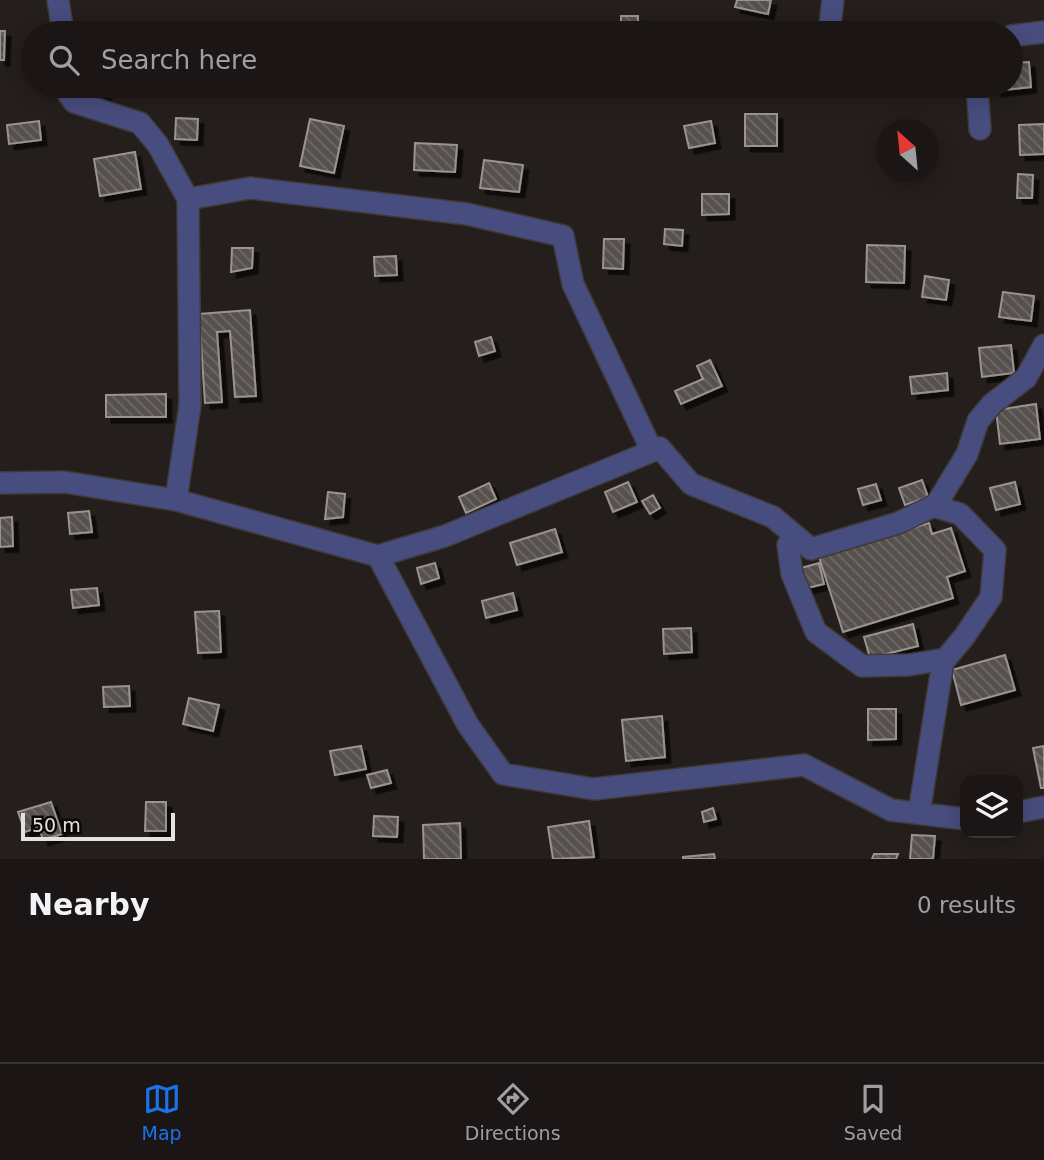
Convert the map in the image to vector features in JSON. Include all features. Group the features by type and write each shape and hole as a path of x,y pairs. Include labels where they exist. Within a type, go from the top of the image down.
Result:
{"street":[{"path":"58,0 61,21"},
{"path":"831,21 832,0"},
{"path":"1023,35 1044,32"},
{"path":"71,98 74,102 140,122 158,145 188,199 190,405 176,500"},
{"path":"977,98 980,130"},
{"path":"188,199 250,188 467,214 563,236 573,284 652,451"},
{"path":"0,483 64,482 176,500 378,556 445,536 660,448 691,484 773,517 811,550 898,523 933,506 967,454 978,421 992,404 1026,378 1044,345"},
{"path":"919,813 943,662 991,597 995,550 960,514 933,506"},
{"path":"796,537 788,545 792,574 816,632 862,666 909,665 945,659"},
{"path":"378,556 468,725 503,774 594,789 804,765 891,810 960,818"},
{"path":"1023,811 1044,807"}],"building":[{"path":"737,0 771,0 768,14 735,7"},
{"path":"621,16 638,16 638,21 621,21"},
{"path":"0,31 5,31 4,60 0,60"},
{"path":"1023,62 1029,62 1031,87 1023,88"},
{"path":"745,114 777,114 777,146 745,146"},
{"path":"176,118 198,119 197,140 175,139"},
{"path":"310,119 344,126 334,173 300,166"},
{"path":"39,121 41,140 9,144 7,125"},
{"path":"711,121 715,143 689,148 684,126"},
{"path":"1044,124 1044,154 1020,155 1019,125"},
{"path":"415,143 457,145 455,172 414,170"},
{"path":"135,152 141,189 100,196 94,159"},
{"path":"484,160 523,165 519,192 480,188"},
{"path":"1018,174 1033,175 1032,198 1017,198"},
{"path":"702,194 729,194 729,214 702,215"},
{"path":"665,229 683,230 682,246 664,244"},
{"path":"604,239 624,239 623,269 603,268"},
{"path":"867,245 905,246 904,283 866,282"},
{"path":"232,248 253,248 252,268 231,272"},
{"path":"396,256 397,275 375,276 374,257"},
{"path":"925,276 949,280 946,300 922,297"},
{"path":"1003,292 1034,296 1031,321 999,317"},
{"path":"250,310 256,396 235,397 230,331 217,332 222,402 205,403 199,314"},
{"path":"491,337 495,351 479,356 475,342"},
{"path":"1011,345 1014,373 982,377 979,348"},
{"path":"710,360 722,386 681,404 675,391 703,379 697,366"},
{"path":"947,373 948,390 912,394 910,377"},
{"path":"166,394 166,417 106,417 106,395"},
{"path":"1036,404 1040,439 1000,444 996,410"},
{"path":"922,480 928,497 905,505 899,488"},
{"path":"628,482 637,502 613,512 605,492"},
{"path":"1015,482 1020,504 996,510 990,488"},
{"path":"489,483 496,499 466,513 459,497"},
{"path":"876,484 881,500 863,505 858,489"},
{"path":"328,492 345,494 343,517 325,519"},
{"path":"653,495 660,508 650,514 642,501"},
{"path":"89,511 92,532 70,534 68,513"},
{"path":"12,517 13,546 0,547 0,518"},
{"path":"929,523 932,534 951,528 965,571 947,577 953,598 843,632 819,557"},
{"path":"555,529 562,552 517,565 510,543"},
{"path":"435,563 439,578 421,584 417,568"},
{"path":"819,563 824,584 807,588 801,568"},
{"path":"97,588 99,605 73,608 71,590"},
{"path":"513,593 517,610 486,618 482,601"},
{"path":"219,611 221,652 198,653 195,612"},
{"path":"913,624 918,646 870,658 864,637"},
{"path":"691,628 692,652 664,654 663,629"},
{"path":"1005,655 1015,690 961,705 952,670"},
{"path":"129,686 130,706 104,707 103,687"},
{"path":"189,698 219,705 213,731 183,724"},
{"path":"868,709 896,709 896,739 868,740"},
{"path":"662,716 665,757 626,761 622,720"},
{"path":"361,746 366,769 335,775 330,751"},
{"path":"1044,746 1044,788 1041,788 1033,748"},
{"path":"387,770 391,783 371,788 367,775"},
{"path":"51,802 62,834 43,840 39,827 25,832 18,812"},
{"path":"146,802 166,802 166,831 145,831"},
{"path":"713,808 716,819 704,822 702,812"},
{"path":"374,816 398,817 397,837 373,836"},
{"path":"589,821 594,857 553,859 548,827"},
{"path":"460,823 461,859 424,859 423,825"},
{"path":"912,835 935,836 933,859 910,859"},
{"path":"714,854 715,859 683,859 683,857"},
{"path":"874,854 898,854 896,859 872,859"}]}
